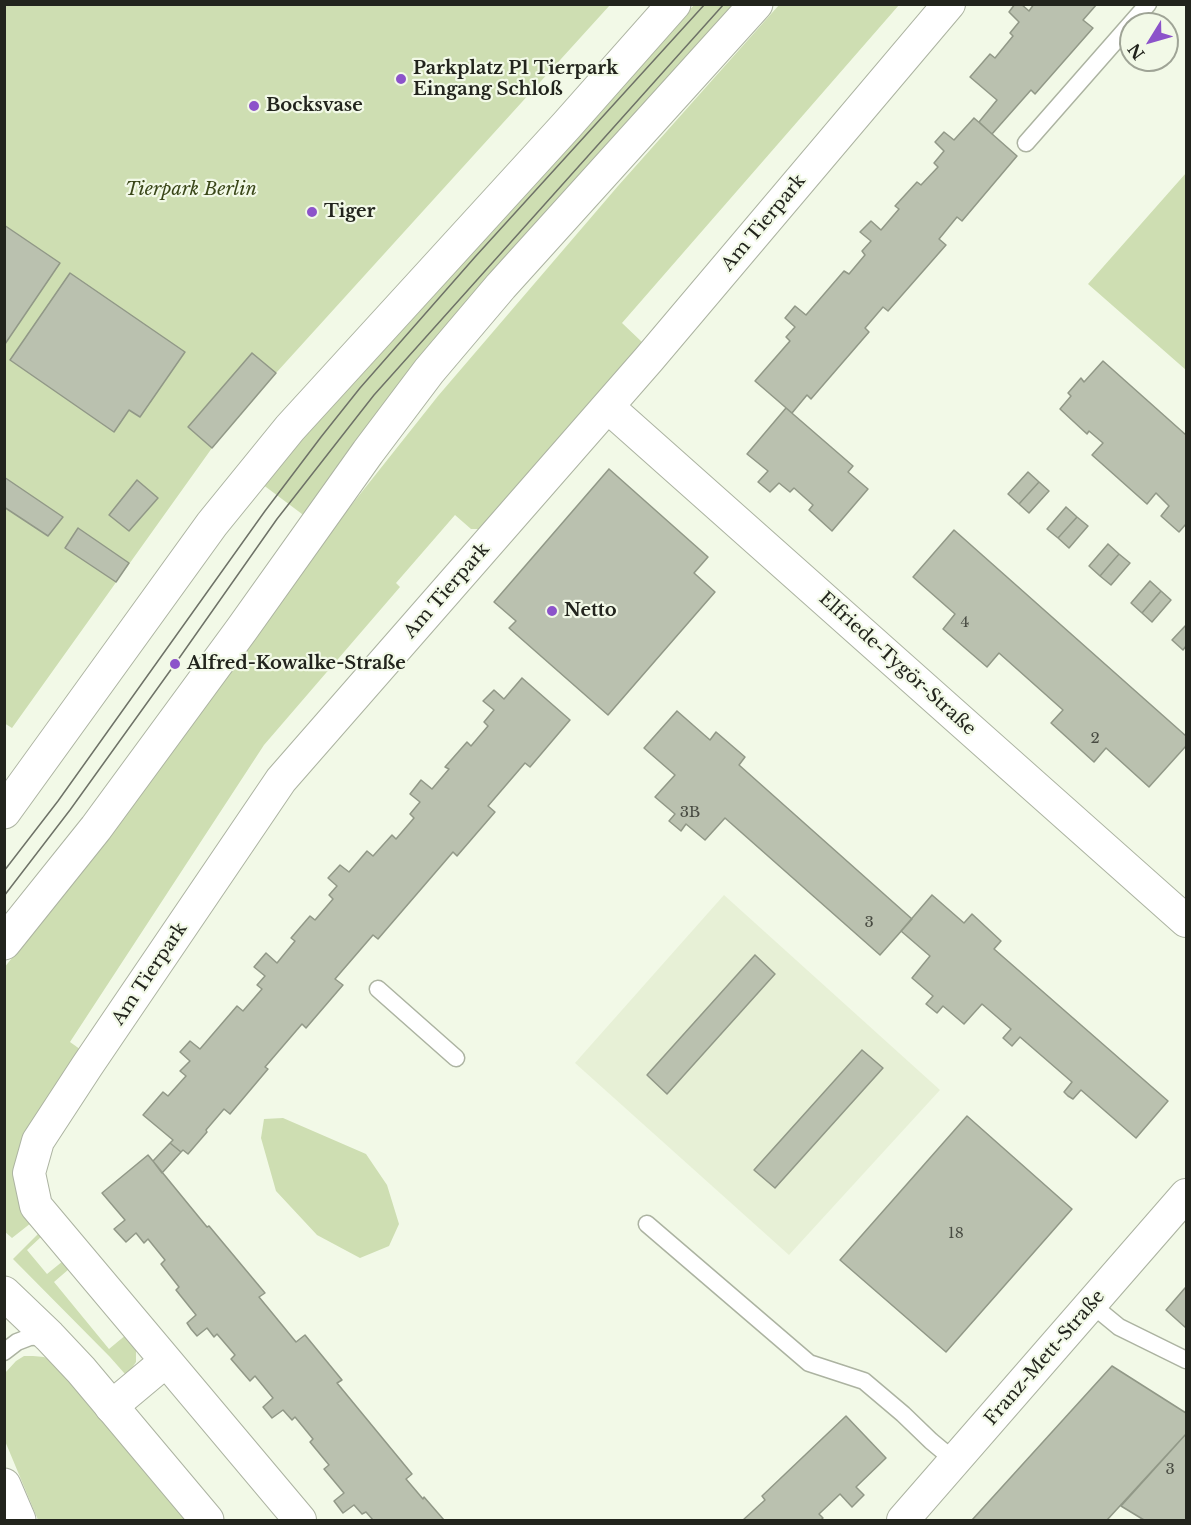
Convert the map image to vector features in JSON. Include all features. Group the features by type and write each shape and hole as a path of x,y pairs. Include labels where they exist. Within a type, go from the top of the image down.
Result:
{"main road":[{"path":"4,812 212,524 290,428 674,4"},
{"path":"4,943 96,828 429,371 501,285 756,4"},
{"path":"4,1293 81,1370 207,1521"},
{"path":"4,1485 19,1521"}],"street":[{"name":"Am Tierpark","path":"166,1361 36,1206 29,1173 38,1141 280,780 608,407 949,4"},
{"name":"Elfriede-Tygör-Straße","path":"608,407 1186,921"},
{"name":"Franz-Mett-Straße","path":"903,1521 1186,1195"},
{"path":"111,1407 166,1361 300,1521"}],"lane":[{"path":"1026,142 1148,4"},
{"path":"378,989 456,1058"},
{"path":"647,1224 809,1363 864,1381 955,1461"},
{"path":"1091,1304 1119,1327 1186,1360"},
{"path":"4,1352 30,1337 49,1336"}],"shaded area":[{"path":"724,895 940,1090 789,1255 575,1063"}],"green space":[{"name":"Tierpark Berlin","path":"4,5 610,5 276,373 212,448 12,728 4,723"},
{"path":"694,5 740,5 306,517 262,484 377,354 572,142"},
{"path":"779,5 899,5 622,323 643,343 479,529 471,529 455,515 396,583 400,587 264,745 70,1042 84,1052 22,1142 17,1156 14,1171 15,1186 23,1213 31,1223 12,1238 4,1231 4,968 114,829 311,556 438,396 618,186"},
{"path":"1186,173 1186,370 1088,284"},
{"path":"283,1118 366,1154 387,1185 399,1224 389,1246 360,1258 317,1235 276,1191 261,1138 264,1119"},
{"path":"39,1233 42,1236 27,1250 47,1274 63,1261 69,1269 54,1282 109,1349 127,1334 136,1345 136,1362 125,1374 13,1259"},
{"path":"24,1356 44,1357 56,1364 188,1520 38,1520 5,1441 5,1373"}],"building":[{"path":"1015,4 1021,4 1029,11 1034,4 1097,4 1083,20 1093,28 1035,94 1031,90 992,134 979,122 997,100 970,77 990,54 995,58 1013,36 1010,33 1019,22 1009,12"},
{"path":"974,118 1017,156 962,221 957,217 939,239 946,245 888,311 883,307 865,328 869,332 811,399 807,395 792,413 755,381 790,341 786,337 795,327 785,318 795,306 806,315 844,271 849,274 865,255 862,251 871,241 860,232 871,221 881,230 899,209 895,206 917,182 921,185 938,167 934,163 944,151 935,142 944,132 954,140"},
{"path":"4,225 60,263 5,344 4,344"},
{"path":"70,273 185,352 140,417 129,410 114,432 10,360"},
{"path":"252,353 276,373 212,448 188,427"},
{"path":"1103,361 1186,435 1186,524 1179,532 1161,516 1169,506 1156,493 1147,504 1092,455 1103,443 1089,431 1087,434 1060,409 1071,396 1068,393 1081,378 1084,382"},
{"path":"786,408 853,466 848,472 868,489 832,531 809,510 813,505 794,488 790,492 779,483 770,492 758,482 768,471 747,454"},
{"path":"609,469 708,557 694,573 715,592 608,715 509,628 516,621 494,602"},
{"path":"1028,472 1039,482 1019,504 1008,494"},
{"path":"4,477 63,517 48,536 4,507"},
{"path":"137,480 158,498 129,531 109,515"},
{"path":"1039,482 1049,491 1029,513 1019,504"},
{"path":"1066,507 1077,517 1058,538 1047,529"},
{"path":"1077,517 1088,526 1069,548 1058,538"},
{"path":"78,528 129,563 116,582 65,548"},
{"path":"954,530 1186,736 1186,746 1149,787 1106,748 1094,762 1051,723 1063,710 999,653 987,667 943,629 955,614 913,577"},
{"path":"1108,544 1119,554 1100,576 1089,566"},
{"path":"1119,554 1130,563 1111,585 1100,576"},
{"path":"1150,581 1161,591 1142,613 1131,603"},
{"path":"1161,591 1171,600 1152,622 1142,613"},
{"path":"1186,625 1186,646 1183,650 1172,640"},
{"path":"522,678 570,720 530,767 525,763 488,806 495,812 457,856 453,852 378,939 373,935 335,979 343,985 306,1028 302,1024 265,1067 268,1069 230,1114 224,1109 188,1154 183,1150 181,1152 170,1143 173,1140 143,1115 163,1092 168,1096 186,1076 180,1071 190,1061 180,1052 190,1041 200,1049 237,1006 243,1011 262,989 257,985 265,976 254,967 266,953 277,963 295,941 291,938 310,916 315,920 333,899 329,895 337,886 328,878 340,865 349,872 367,851 373,856 392,835 396,839 414,818 410,814 420,802 410,794 421,780 432,789 449,769 445,767 467,742 471,746 488,726 484,722 494,710 483,701 494,690 504,699"},
{"path":"677,711 710,740 716,732 745,757 739,765 912,919 880,955 725,818 705,840 686,824 681,831 669,821 675,814 655,797 675,775 644,748"},
{"path":"932,895 964,923 972,914 1001,941 994,949 1168,1101 1136,1138 1081,1090 1073,1099 1068,1096 1064,1092 1072,1082 1020,1037 1012,1046 1003,1038 1011,1029 982,1004 964,1024 943,1006 937,1013 926,1004 933,996 912,978 930,956 901,931"},
{"path":"755,955 775,974 667,1094 647,1075"},
{"path":"862,1050 883,1068 775,1188 754,1170"},
{"path":"967,1116 1072,1209 946,1352 840,1260"},
{"path":"170,1143 181,1152 162,1173 153,1161"},
{"path":"148,1155 265,1293 259,1297 296,1342 305,1335 342,1380 337,1383 412,1474 406,1479 444,1520 373,1520 366,1512 362,1514 354,1505 343,1513 334,1501 344,1493 324,1469 329,1465 310,1442 313,1439 295,1417 292,1420 283,1410 272,1418 263,1407 273,1398 255,1376 250,1381 231,1359 235,1355 217,1334 214,1337 207,1328 197,1336 191,1329 187,1323 196,1315 176,1290 179,1287 161,1264 165,1260 148,1239 144,1243 136,1233 126,1242 114,1229 125,1220 102,1193"},
{"path":"1186,1289 1186,1328 1166,1310"},
{"path":"1112,1366 1186,1413 1186,1434 1107,1520 972,1520"},
{"path":"846,1416 886,1458 856,1487 864,1495 852,1507 840,1494 819,1514 823,1518 821,1520 743,1520 765,1500 762,1496"},
{"path":"1186,1434 1186,1520 1144,1520 1121,1506"}],"tram line":[{"path":"4,871 58,801 265,511 360,388 475,257 705,4"},
{"path":"4,896 70,810 277,519 374,395 724,4"}],"place":[{"name":"Parkplatz P1 Tierpark Eingang Schloß","path":"401,79"},
{"name":"Bocksvase","path":"254,106"},
{"name":"Tiger","path":"312,212"},
{"name":"Netto","path":"552,611"},
{"name":"Alfred-Kowalke-Straße","path":"175,664"}]}
